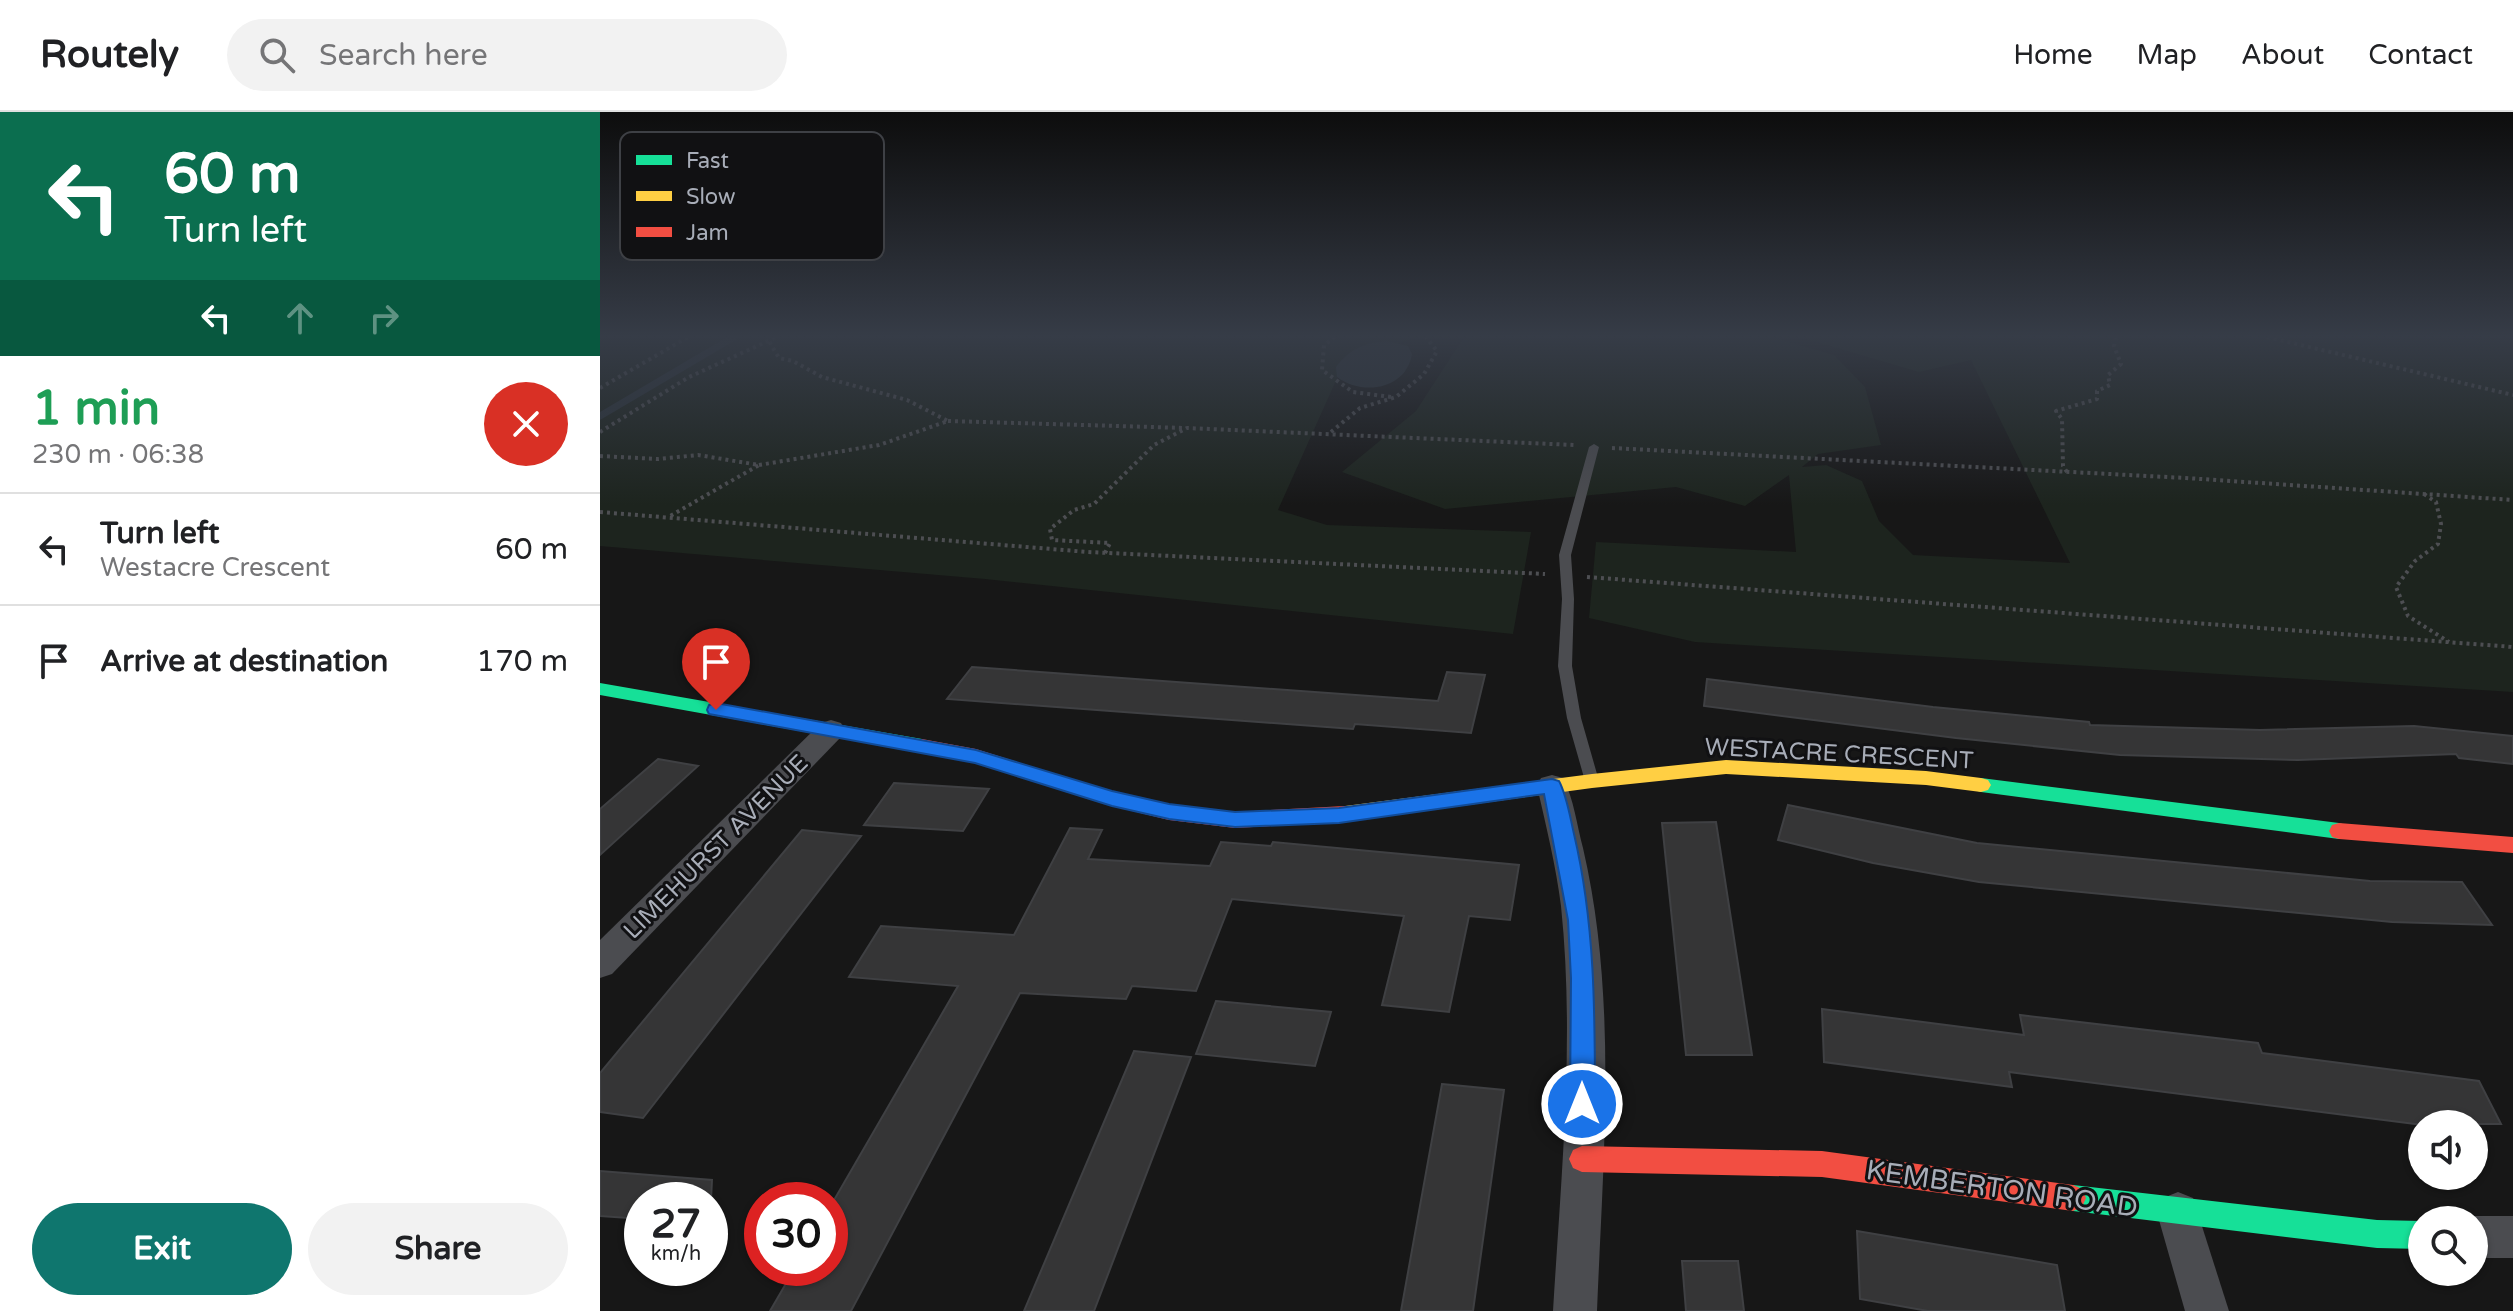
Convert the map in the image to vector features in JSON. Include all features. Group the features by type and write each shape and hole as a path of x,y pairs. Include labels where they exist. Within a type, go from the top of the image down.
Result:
{"street":[{"name":"WESTACRE CRESCENT","path":"600,689 976,756 1112,799 1169,812 1235,820 1339,815 1592,781 1726,767 1926,778 2380,836 2513,845"},
{"name":"LIMEHURST AVENUE","path":"600,963 831,730"},
{"path":"1552,786 1569,858 1579,920 1583,978 1582,1159 1575,1311"},
{"name":"KEMBERTON ROAD","path":"1582,1159 1822,1164 2178,1213 2408,1235"},
{"path":"2178,1213 2207,1311"},
{"path":"2488,1237 2513,1237"}],"lane":[{"path":"1592,781 1574,718 1565,666 1568,599 1565,555 1594,447"}],"path":[{"path":"600,432 663,393"},
{"path":"881,393 907,400 948,421 1331,433 2068,472 2513,500"},
{"path":"1361,393 1396,397"},
{"path":"1331,433 1360,408 1401,393"},
{"path":"2068,472 2063,466 2067,453 2060,429 2062,419 2056,411 2097,399 2097,393"},
{"path":"669,517 759,465 894,439 929,430 948,421"},
{"path":"1105,553 1110,543 1052,540 1050,529 1074,510 1094,504 1154,445 1187,428"},
{"path":"600,456 658,459 698,455 759,465"},
{"path":"2423,494 2436,502 2441,524 2438,544 2415,561 2396,587 2408,616 2450,643"}],"shaded area":[{"path":"600,393 1330,393 1278,510 1327,525 1531,532 1513,634 985,579 600,546"},
{"path":"1428,393 1867,393 1881,445 1818,454 1802,467 1826,465 1862,481 1879,521 1913,555 2070,563 1987,393 2513,393 2513,692 1695,642 1589,618 1596,542 1796,552 1789,475 1745,506 1676,487 1445,509 1342,472 1416,411"}],"building":[{"path":"972,667 1438,701 1447,672 1485,675 1471,733 1355,724 1353,729 947,699"},
{"path":"1707,679 1933,707 2089,722 2090,725 2260,730 2414,726 2513,736 2513,764 2459,758 2456,754 2298,760 2120,755 1956,738 1704,706"},
{"path":"658,759 698,766 600,855 600,809"},
{"path":"894,783 989,789 963,831 864,825"},
{"path":"1788,805 1977,843 2370,881 2462,882 2492,925 2392,922 1979,882 1873,863 1778,840"},
{"path":"1716,822 1752,1055 1686,1055 1662,823"},
{"path":"1070,828 1102,830 1088,859 1210,866 1221,842 1271,846 1273,842 1519,865 1510,920 1469,916 1449,1012 1382,1005 1404,916 1232,899 1196,991 1132,986 1126,999 1020,993 851,1311 770,1311 785,1286 848,1286 848,1182 844,1182 958,986 849,977 881,926 1014,935"},
{"path":"802,830 861,836 643,1118 600,1112 600,1073"},
{"path":"1216,1001 1331,1012 1315,1066 1196,1054"},
{"path":"1822,1009 2024,1035 2020,1015 2258,1043 2262,1053 2479,1081 2501,1124 2488,1124 2488,1110 2408,1110 2408,1123 2009,1072 2012,1087 1824,1062"},
{"path":"1134,1051 1191,1057 1094,1311 1024,1311"},
{"path":"1442,1084 1504,1090 1473,1311 1401,1311"},
{"path":"600,1171 712,1180 624,1182 624,1218 600,1216"},
{"path":"1857,1231 2057,1265 2065,1311 1928,1311 1860,1299"},
{"path":"1682,1261 1738,1261 1744,1311 1686,1311"}],"waterway":[{"path":"600,416 639,393"}],"traffic: fast":[{"path":"600,689 922,746"},
{"path":"1981,785 2339,831"},
{"path":"2073,1198 2377,1234 2408,1235"}],"traffic: slow":[{"path":"1345,814 1592,781 1726,767 1926,778 1981,785"}],"traffic: jam":[{"path":"922,746 976,756 1112,799 1169,812 1235,820 1345,814"},
{"path":"2339,831 2513,845"},
{"path":"1582,1159 1822,1164 2073,1198"}],"route":[{"path":"716,710 976,756 1112,799 1169,812 1235,820 1339,815 1552,786 1569,858 1579,920 1583,978 1582,1104"}]}
